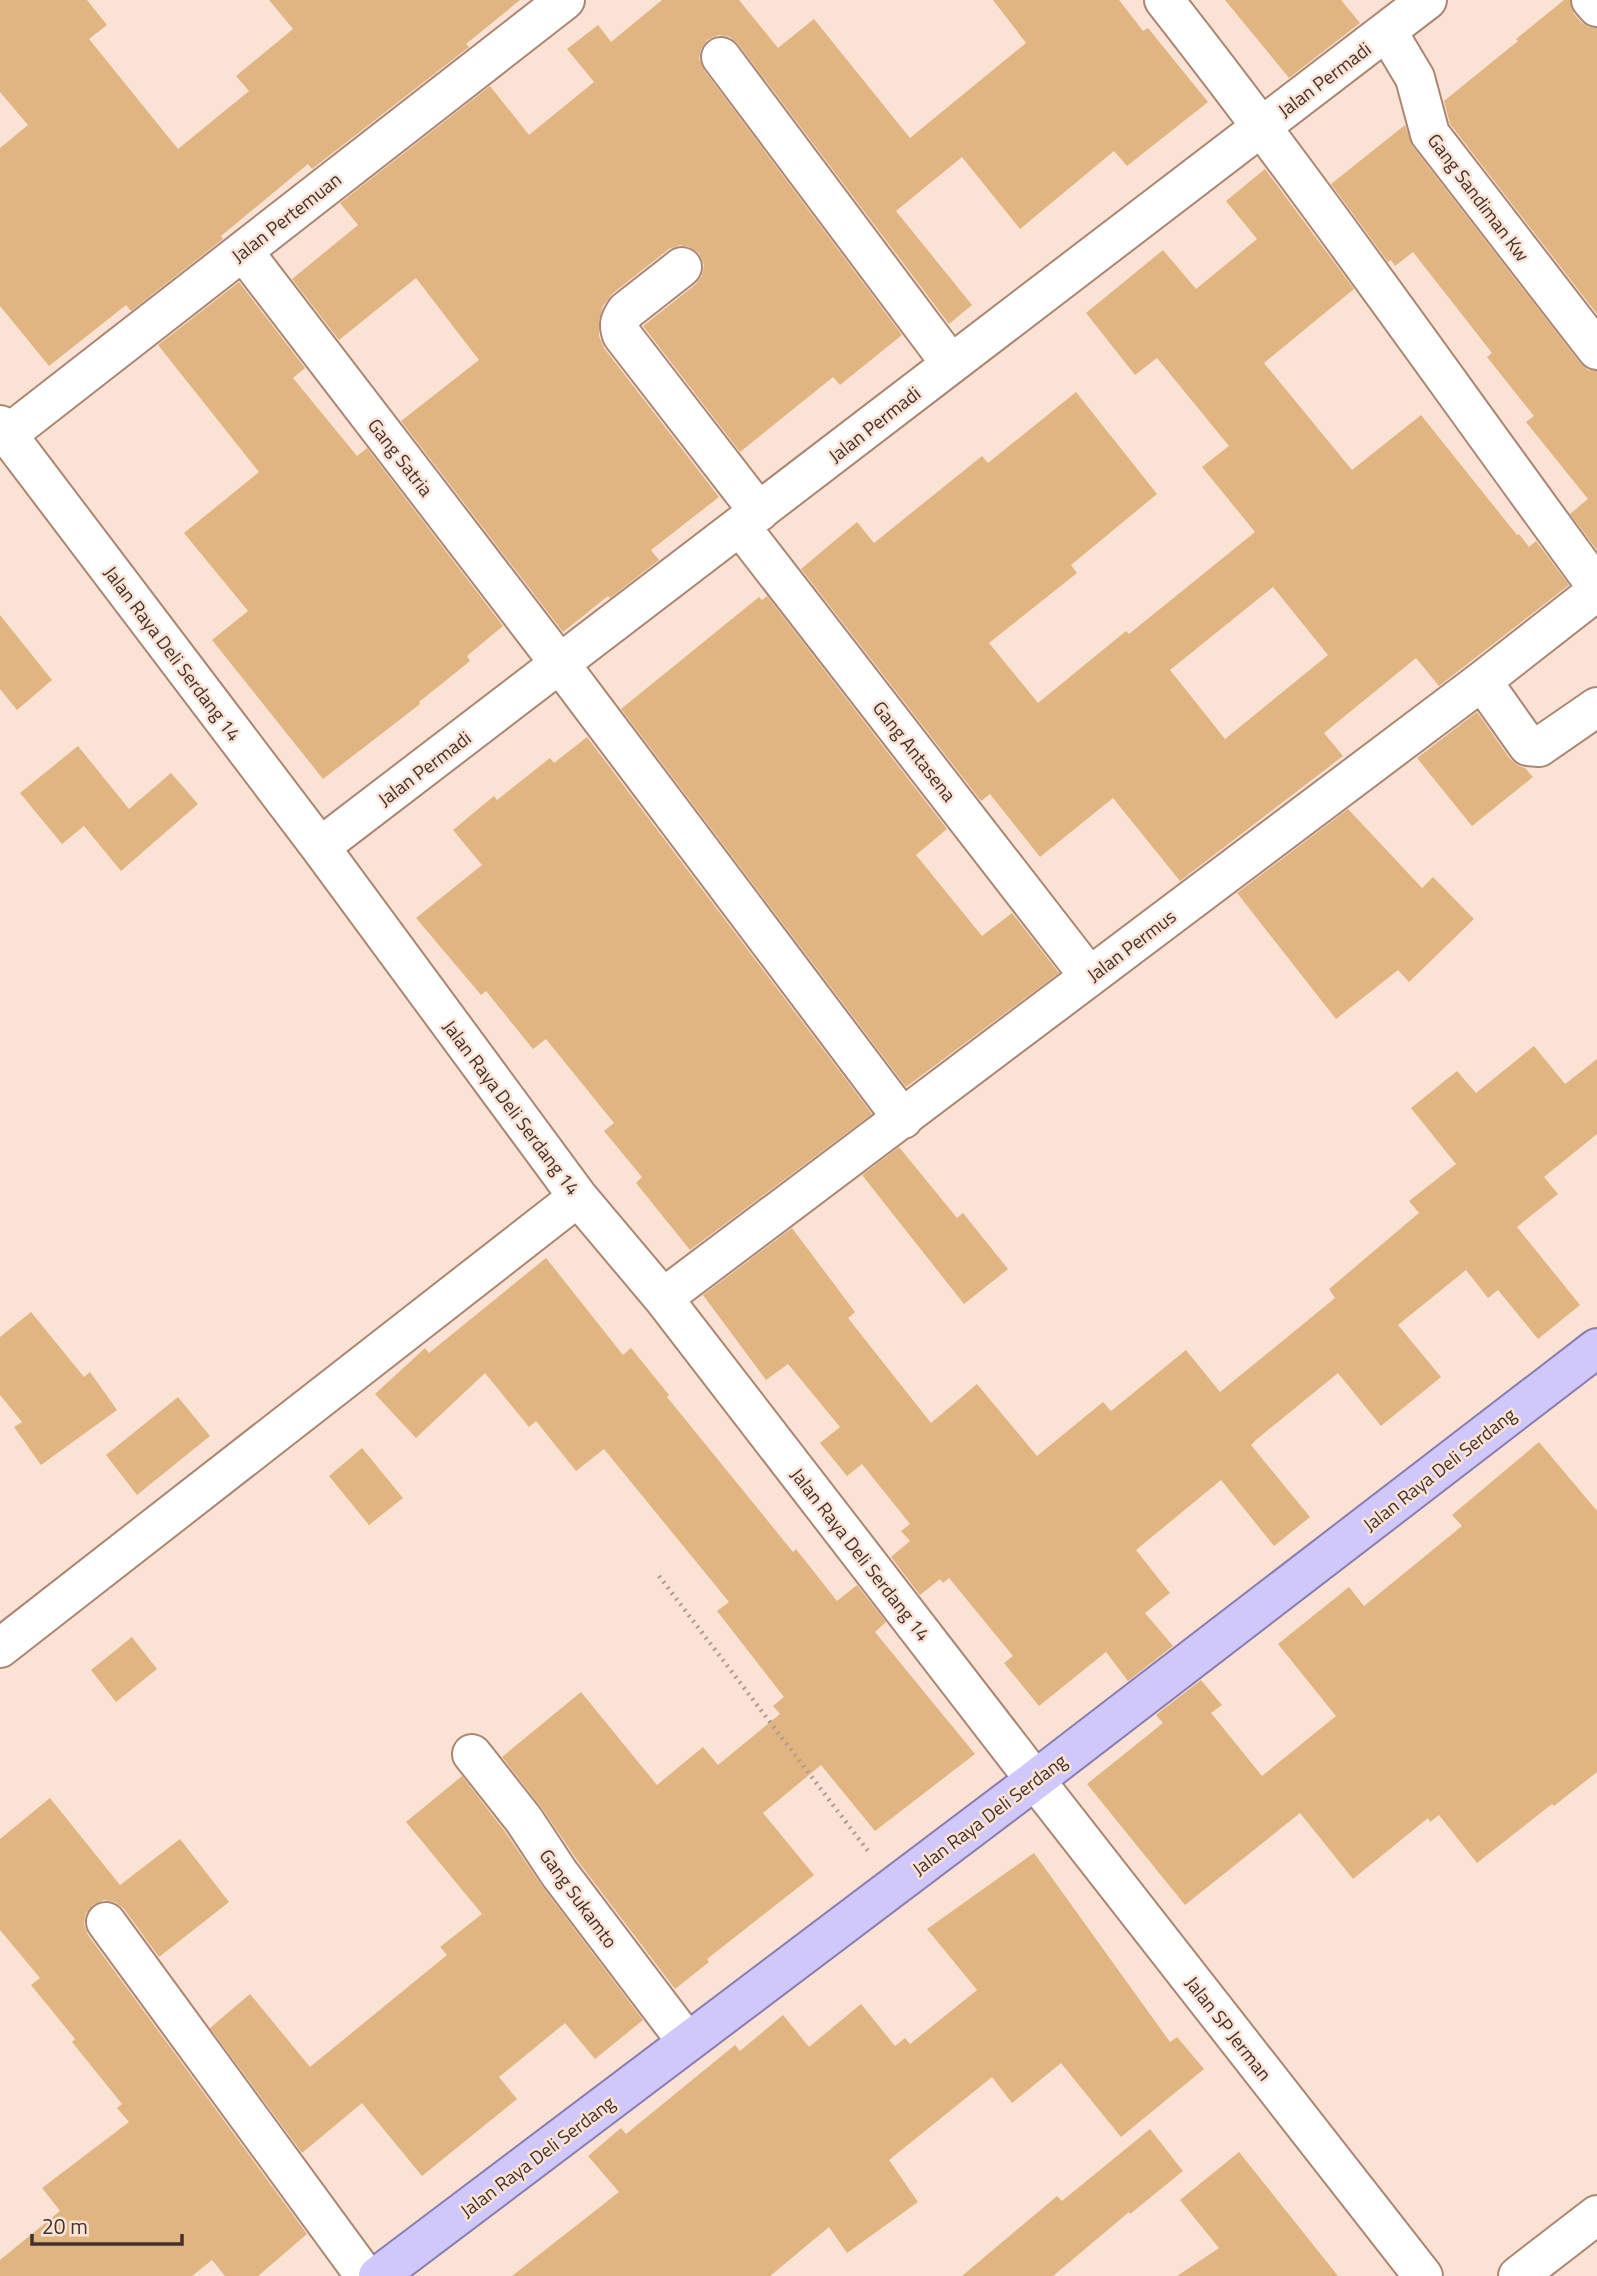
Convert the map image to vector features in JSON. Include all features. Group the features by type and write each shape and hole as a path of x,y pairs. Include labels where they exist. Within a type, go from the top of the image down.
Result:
{"main road":[{"name":"Jalan Raya Deli Serdang","path":"378,2276 1035,1780 1597,1348"}],"street":[{"name":"Jalan Pertemuan","path":"3,430 243,251 565,0"},
{"path":"1164,0 1262,125 1597,589"},
{"name":"Jalan Permadi","path":"320,847 1427,0"},
{"path":"1591,0 1597,7"},
{"name":"Gang Sandiman Kw","path":"1387,31 1415,78 1430,134 1597,350"},
{"path":"721,57 951,364"},
{"name":"Gang Satria","path":"243,251 560,664 903,1119"},
{"name":"Gang Antasena","path":"682,267 626,311 620,319 622,335 749,519 1089,976"},
{"name":"Jalan Raya Deli Serdang 14","path":"3,430 320,847 579,1197 663,1298 1035,1780"},
{"name":"Jalan Permus","path":"663,1298 1482,681 1597,589"},
{"path":"1482,681 1528,746 1539,747 1597,707"},
{"path":"0,1648 579,1197"},
{"name":"Gang Sukamto","path":"472,1754 524,1820 559,1873 687,2042"},
{"name":"Jalan SP Jerman","path":"1035,1780 1423,2276"},
{"path":"106,1922 365,2276"},
{"path":"1518,2276 1597,2215"}],"path":[{"path":"659,1576 895,1885"}],"building":[{"path":"0,0 87,0 107,25 89,39 178,149 249,91 236,76 293,29 269,0 520,0 466,44 469,47 312,169 308,164 221,236 223,239 131,311 126,305 49,366 0,306 0,148 28,125 0,92"},
{"path":"662,0 739,0 778,48 814,19 910,138 1026,43 993,0 1119,0 1143,31 1148,28 1208,102 1127,166 1114,151 1020,229 962,157 896,211 972,305 949,324 738,44 730,37 719,35 707,40 699,59 704,70 902,335 840,385 833,377 740,452 643,326 696,284 702,276 704,265 699,253 680,245 669,249 612,294 603,306 599,320 599,336 604,348 719,497 651,550 659,560 563,632 401,421 479,360 416,278 339,340 292,279 358,225 340,203 490,86 529,135 594,82 567,49 598,25 611,42"},
{"path":"1225,0 1341,0 1360,23 1289,78"},
{"path":"1564,0 1570,0 1574,14 1581,22 1597,28 1597,314 1450,124 1444,101"},
{"path":"1405,125 1413,147 1580,363 1588,370 1597,371 1597,550 1570,514 1588,499 1526,422 1534,416 1487,357 1492,353 1413,252 1395,266 1391,260 1388,262 1331,184"},
{"path":"1265,169 1354,289 1264,363 1352,470 1421,415 1517,535 1519,534 1529,547 1536,541 1569,585 1439,686 1416,658 1324,733 1343,756 1180,881 1113,798 1040,857 990,794 981,801 801,569 857,522 874,543 982,456 988,463 1076,392 1157,494 1071,565 1077,573 989,643 1038,703 1126,631 1129,634 1255,532 1202,467 1229,446 1157,358 1135,375 1086,313 1163,250 1196,289 1257,239 1226,201","holes":["1273,587 1328,655 1225,739 1170,670"]},
{"path":"239,282 305,368 293,378 357,456 367,448 503,626 467,656 470,661 419,702 420,704 323,779 212,640 248,611 184,533 259,472 158,345"},
{"path":"767,596 947,829 916,855 982,936 1012,913 1059,973 906,1087 621,709 759,597 762,600"},
{"path":"0,615 52,680 17,710 0,689"},
{"path":"1477,712 1510,759 1525,768 1533,777 1472,826 1417,758"},
{"path":"587,737 872,1114 690,1250 636,1183 642,1177 604,1131 614,1123 546,1039 533,1049 486,991 481,995 416,918 482,865 453,830 494,796 497,800 550,758 554,763"},
{"path":"78,746 129,809 171,773 198,804 121,871 84,826 62,844 20,793"},
{"path":"1348,809 1422,888 1433,877 1474,919 1409,982 1398,970 1336,1019 1237,893"},
{"path":"1534,1046 1565,1084 1597,1059 1597,1134 1544,1177 1558,1194 1517,1227 1580,1305 1538,1339 1498,1290 1488,1298 1466,1270 1398,1325 1441,1377 1381,1426 1338,1373 1257,1439 1251,1445 1310,1517 1274,1546 1221,1480 1136,1550 1170,1593 1145,1613 1173,1646 1128,1681 1106,1652 1039,1706 1004,1663 1013,1656 949,1578 943,1583 940,1579 920,1595 891,1557 910,1541 901,1531 910,1524 862,1464 847,1476 820,1443 840,1427 788,1364 766,1380 703,1295 792,1228 855,1312 848,1318 931,1423 977,1384 1037,1456 1103,1402 1111,1411 1186,1350 1220,1392 1335,1298 1329,1289 1419,1213 1409,1201 1456,1164 1411,1108 1457,1071 1476,1093"},
{"path":"899,1147 957,1218 963,1213 1008,1269 964,1304 862,1175"},
{"path":"546,1258 623,1355 631,1348 669,1395 667,1397 793,1552 796,1549 837,1601 857,1585 886,1622 875,1632 975,1754 875,1831 821,1765 763,1813 814,1875 707,1959 709,1962 675,1989 502,1757 581,1692 657,1785 703,1747 718,1765 780,1714 773,1706 784,1697 717,1611 729,1602 604,1449 576,1471 536,1421 529,1427 485,1373 416,1438 375,1394 425,1348 429,1353"},
{"path":"31,1312 84,1377 90,1372 117,1410 41,1465 14,1427 22,1422 0,1395 0,1337"},
{"path":"178,1397 210,1436 137,1495 106,1455"},
{"path":"1539,1442 1597,1511 1597,1772 1477,1863 1439,1815 1430,1822 1428,1818 1353,1879 1300,1813 1185,1905 1087,1784 1163,1723 1156,1715 1201,1680 1222,1705 1211,1713 1262,1776 1336,1716 1278,1644 1349,1587 1364,1606 1462,1526 1452,1515"},
{"path":"362,1448 403,1498 369,1525 329,1476"},
{"path":"132,1637 157,1669 116,1702 91,1670"},
{"path":"462,1776 643,2020 595,2059 565,2023 499,2077 517,2099 422,2176 362,2103 302,2153 210,2028 250,1994 310,2067 447,1955 440,1947 482,1914 406,1822"},
{"path":"50,1798 120,1885 180,1839 229,1902 159,1957 124,1909 115,1902 104,1900 94,1904 86,1913 84,1924 88,1935 307,2234 258,2276 225,2276 212,2260 192,2276 0,2276 0,2260 60,2211 42,2188 129,2122 117,2108 122,2104 72,2042 75,2039 31,1985 40,1978 0,1930 0,1839"},
{"path":"1034,1853 1170,2042 1177,2037 1204,2069 1121,2137 1061,2063 1012,2103 992,2077 889,2160 918,2202 847,2253 829,2227 770,2276 512,2276 619,2192 588,2156 621,2128 626,2134 735,2045 740,2051 783,2015 809,2047 861,2004 895,2046 905,2038 910,2044 977,1990 927,1929"},
{"path":"1150,2129 1183,2171 1053,2276 962,2276 1057,2196 1062,2201"},
{"path":"1239,2152 1338,2276 1177,2276 1219,2248 1180,2200"}]}
